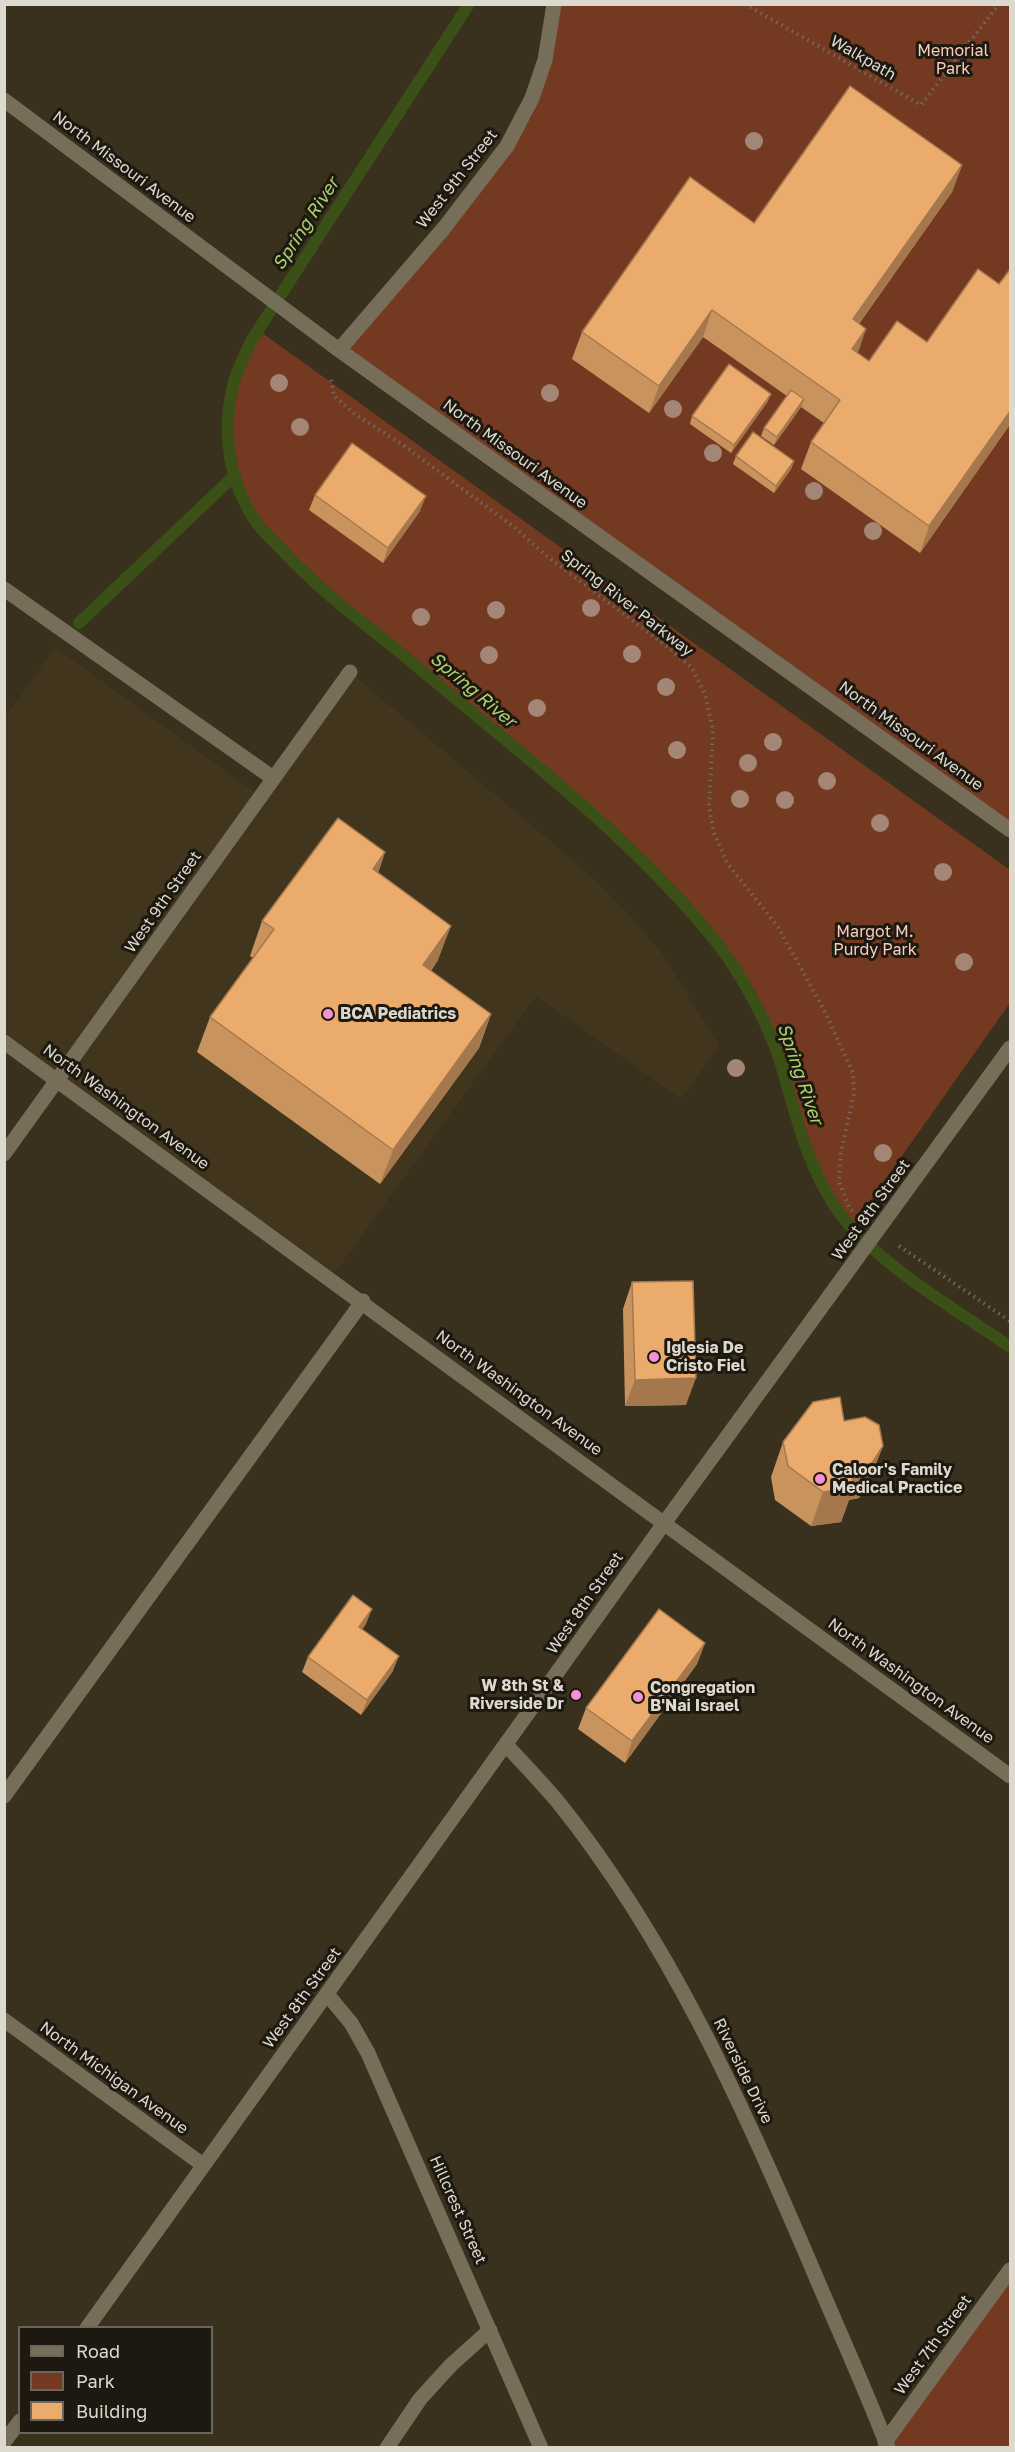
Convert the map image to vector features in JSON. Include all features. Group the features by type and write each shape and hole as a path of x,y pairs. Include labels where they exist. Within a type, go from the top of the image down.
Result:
{"street":[{"name":"West 9th Street","path":"339,350 437,236 507,146 532,98 545,60 554,4"},
{"name":"North Missouri Avenue","path":"4,100 339,350 1011,830"},
{"path":"4,588 273,778"},
{"name":"West 9th Street","path":"4,1154 350,672"},
{"name":"North Washington Avenue","path":"4,1041 1011,1776"},
{"name":"West 8th Street","path":"88,2326 665,1522 1011,1048"},
{"path":"4,1796 363,1301"},
{"name":"Riverside Drive","path":"506,1745 558,1802 643,1924 684,1993 761,2150 886,2445"},
{"name":"Hillcrest Street","path":"327,1995 351,2023 368,2053 541,2448"},
{"name":"North Michigan Avenue","path":"4,2020 203,2165"},
{"name":"West 7th Street","path":"886,2445 1011,2270"},
{"path":"387,2448 420,2399 451,2365 490,2330"},
{"path":"4,2442 18,2424"}],"path":[{"name":"Walkpath","path":"745,4 921,105 999,4"},
{"name":"Spring River Parkway","path":"339,350 329,374 334,396 357,415 400,443 514,526 548,556 692,668 705,694 713,730 709,806 714,833 727,863 778,927 824,1011 853,1073 854,1094 841,1152 839,1182 850,1209 858,1215"},
{"path":"892,1240 1011,1321"}],"shaded area":[{"path":"55,647 260,796 350,672 595,879 664,956 719,1046 681,1099 536,996 331,1278 5,1042 5,718"}],"green space":[{"name":"Memorial Park","path":"554,5 1010,5 1010,830 339,350 516,131"},
{"name":"Margot M. Purdy Park","path":"258,330 1010,870 1010,1003 851,1228 834,1206 810,1161 779,1057 752,999 726,954 709,932 661,880 595,815 300,570 254,519 233,477 226,425 234,382"},
{"path":"1010,2270 1010,2447 888,2448"}],"building":[{"path":"850,86 962,165 853,319 866,329 852,349 869,361 897,321 927,342 978,269 999,284 1011,268 1011,410 929,526 811,442 840,400 712,310 659,386 582,332 690,177 754,223"},
{"path":"729,364 771,394 734,445 692,416"},
{"path":"791,390 804,399 777,437 764,428"},
{"path":"753,432 794,461 776,486 736,456"},
{"path":"352,443 426,496 388,548 315,495"},
{"name":"BCA Pediatrics","path":"338,818 385,852 373,869 451,926 423,965 491,1014 393,1150 210,1017 274,929 262,921"},
{"path":"693,1281 696,1378 635,1380 632,1282"},
{"path":"840,1397 844,1421 865,1417 879,1425 883,1446 872,1463 850,1468 854,1487 823,1492 788,1466 783,1442 813,1402"},
{"path":"353,1595 372,1609 359,1627 399,1656 367,1700 308,1657"},
{"name":"Congregation B'Nai Israel","path":"659,1609 705,1643 632,1741 586,1708"}],"waterway":[{"name":"Spring River","path":"469,4 251,341 233,385 228,420 230,454 238,487 260,527 308,576 559,785 637,856 674,894 720,946 759,1011 780,1061 808,1153 834,1205 868,1245 891,1264 1010,1347"},
{"path":"79,623 233,477"}],"place":[{"name":"BCA Pediatrics","path":"328,1014"},
{"name":"Iglesia De Cristo Fiel","path":"654,1357"},
{"name":"Caloor's Family Medical Practice","path":"820,1479"},
{"name":"W 8th St & Riverside Dr","path":"576,1695"},
{"name":"Congregation B'Nai Israel","path":"638,1697"}]}
